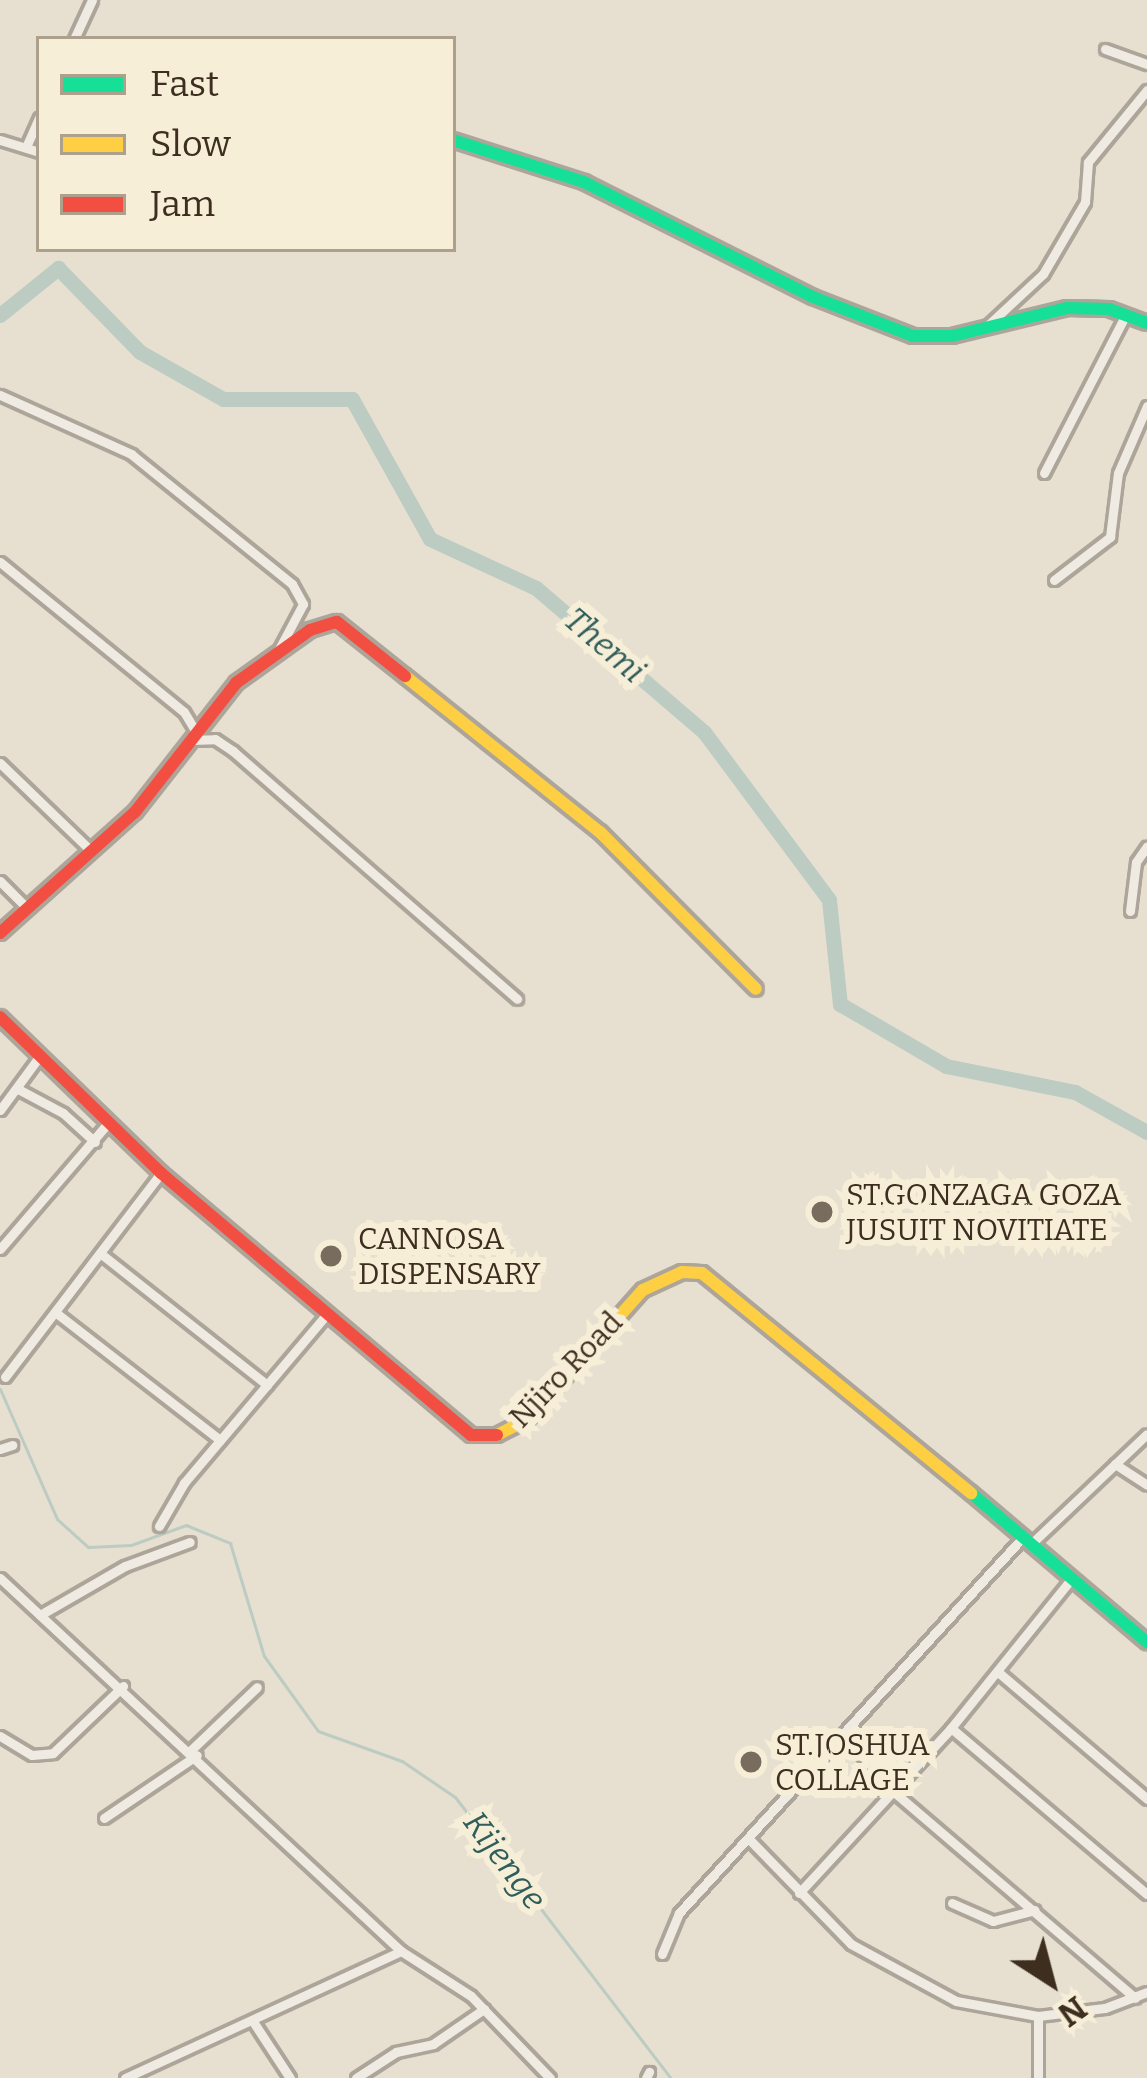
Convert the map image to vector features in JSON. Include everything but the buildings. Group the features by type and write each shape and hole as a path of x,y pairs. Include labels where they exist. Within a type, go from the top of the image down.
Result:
{"street":[{"path":"75,36 92,0"},
{"path":"1105,49 1147,64"},
{"path":"985,328 1043,274 1085,202 1088,162 1147,90"},
{"path":"26,147 36,125"},
{"path":"0,140 36,151"},
{"path":"456,141 601,189 885,326 931,337 1067,308 1147,323"},
{"path":"1045,473 1125,316"},
{"path":"0,395 131,454 292,584 302,604 275,656"},
{"path":"1054,580 1110,537 1118,473 1147,406"},
{"path":"0,562 184,712 194,737"},
{"path":"0,933 87,847 135,812 236,683 325,624 351,628 600,832 756,988"},
{"path":"194,737 215,740 251,765 518,999"},
{"path":"0,763 87,847"},
{"path":"1130,910 1136,862 1147,846"},
{"path":"0,881 26,908"},
{"name":"Njiro Road","path":"0,1018 161,1173 446,1419 487,1437 527,1420 643,1290 682,1272 702,1273 1147,1642"},
{"path":"0,1110 38,1057"},
{"path":"18,1089 63,1113 95,1142"},
{"path":"0,1249 108,1123"},
{"path":"5,1377 161,1173"},
{"path":"100,1252 267,1385"},
{"path":"55,1312 220,1440"},
{"path":"158,1526 220,1440 326,1316"},
{"path":"662,1954 679,1913 748,1838 1028,1540 1147,1434"},
{"path":"0,1449 12,1445"},
{"path":"1115,1464 1147,1485"},
{"path":"40,1615 125,1566 190,1542"},
{"path":"0,1578 123,1686 401,1951 484,2009 550,2078"},
{"path":"799,1893 951,1728 1072,1578"},
{"path":"998,1672 1147,1798"},
{"path":"0,1736 32,1755 53,1753 123,1686"},
{"path":"104,1818 194,1753 257,1688"},
{"path":"951,1728 1142,1882 1147,1894"},
{"path":"845,1736 894,1792 1135,1998"},
{"path":"748,1838 799,1893 893,1974 956,2001 1038,2016 1135,1998 1147,1991"},
{"path":"952,1903 993,1921 1035,1910"},
{"path":"125,2078 254,2023 401,1951"},
{"path":"356,2078 396,2052 433,2044 484,2009"},
{"path":"1038,2016 1038,2078"},
{"path":"254,2023 290,2078"}],"waterway":[{"name":"Themi","path":"0,315 58,268 140,352 223,399 352,399 430,539 536,588 704,732 829,900 840,1004 946,1066 1075,1092 1147,1132"},
{"name":"Kijenge","path":"0,1389 57,1519 88,1547 131,1545 186,1525 230,1543 264,1656 318,1731 402,1761 455,1797 671,2078"}],"traffic: fast":[{"path":"456,141 584,182 813,297 913,336 952,336 1067,308 1109,309 1147,323"},
{"path":"971,1493 1147,1642"}],"traffic: slow":[{"path":"405,676 600,832 756,989"},
{"path":"497,1435 527,1420 643,1290 682,1272 702,1273 971,1493"}],"traffic: jam":[{"path":"0,933 135,812 236,683 310,630 337,622 405,676"},
{"path":"0,1017 161,1173 471,1435 497,1435"}],"place":[{"name":"ST.GONZAGA GOZA JUSUIT NOVITIATE","path":"822,1212"},
{"name":"CANNOSA DISPENSARY","path":"331,1256"},
{"name":"ST.JOSHUA COLLAGE","path":"751,1762"}]}
